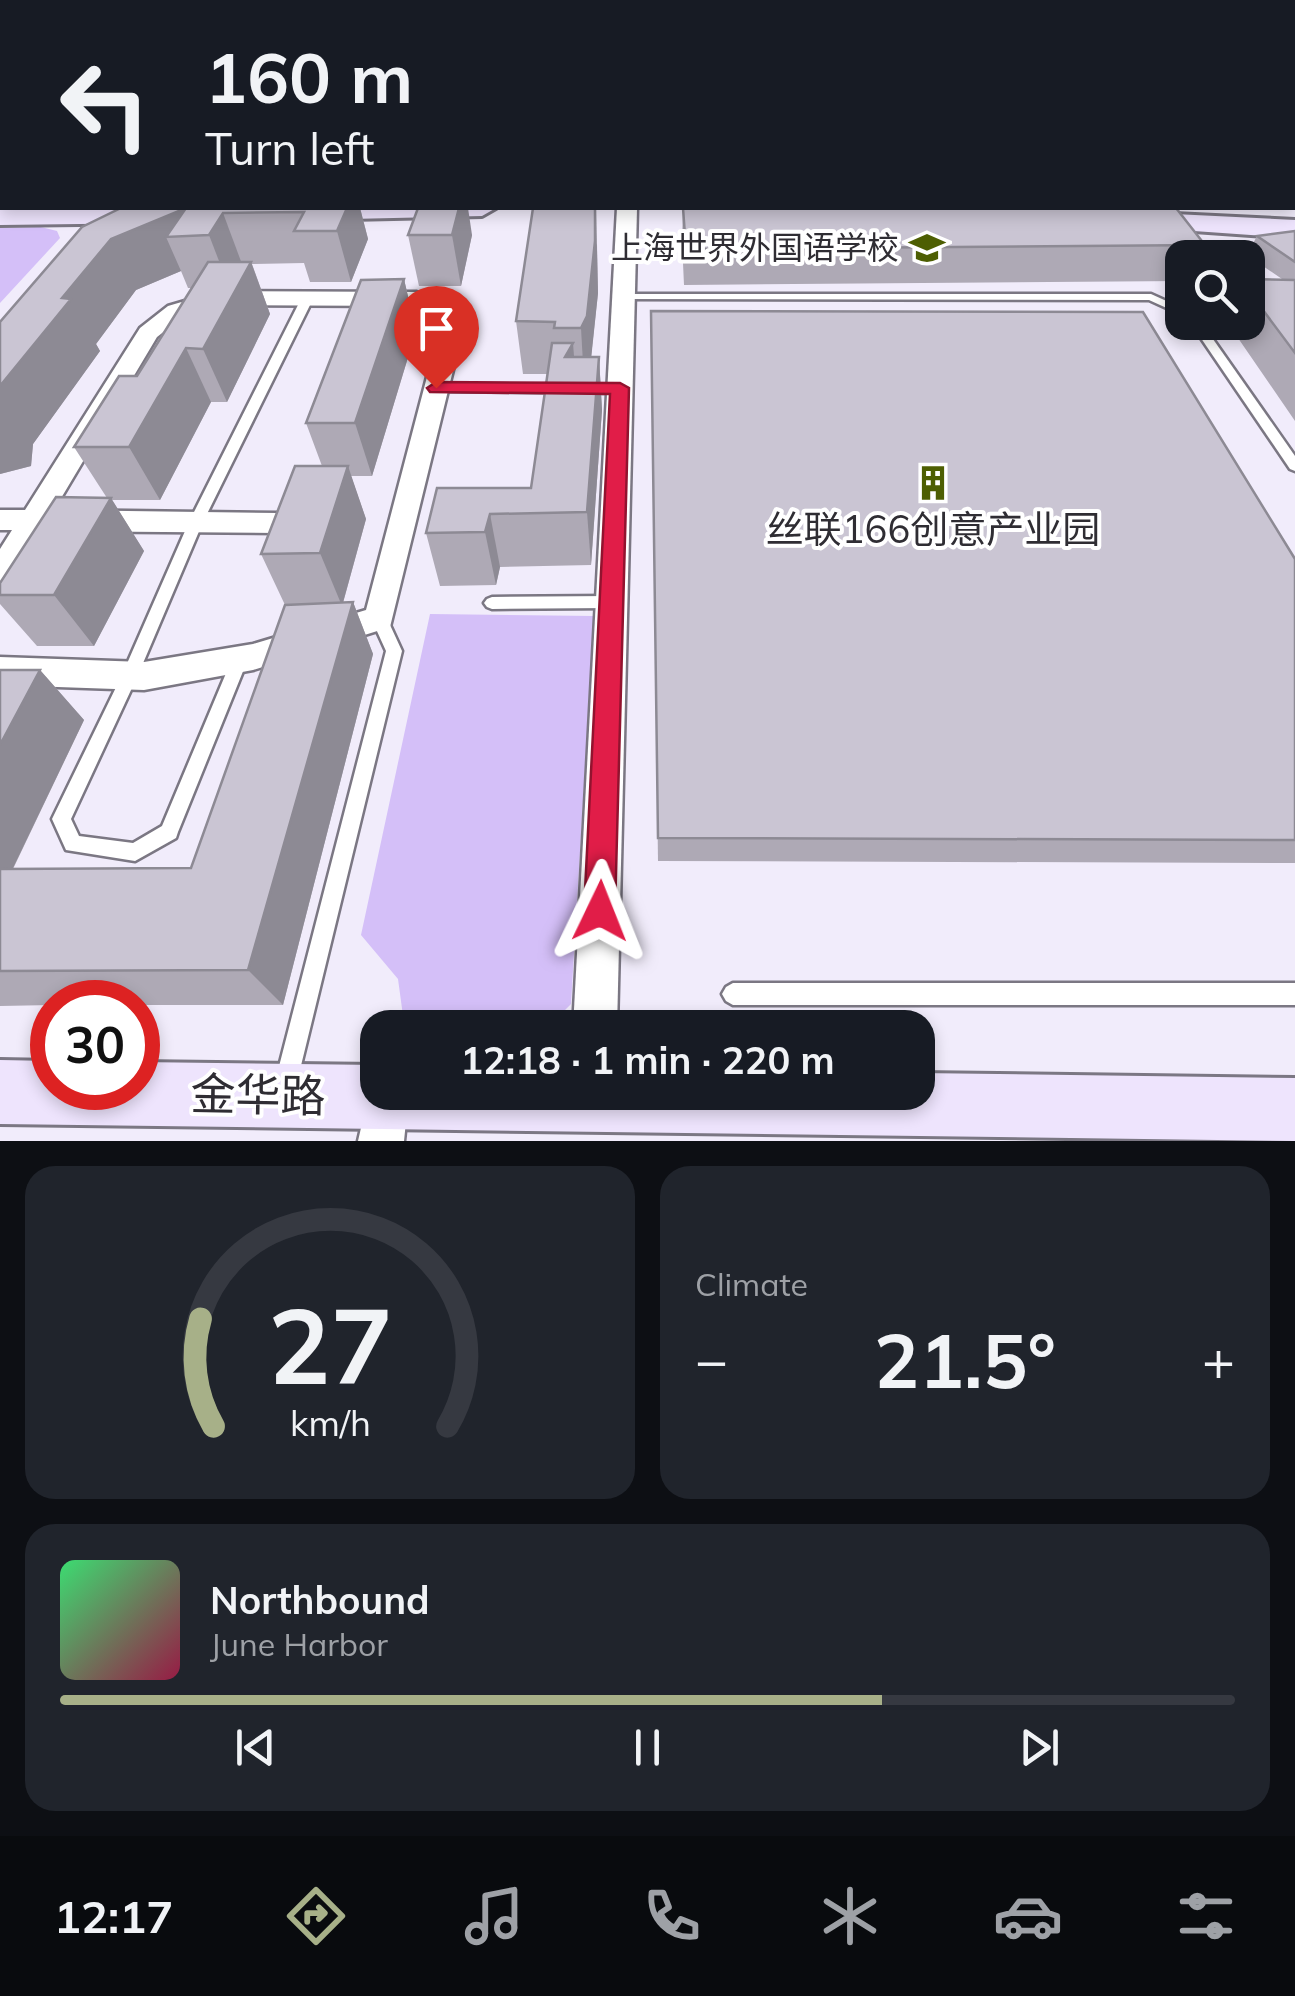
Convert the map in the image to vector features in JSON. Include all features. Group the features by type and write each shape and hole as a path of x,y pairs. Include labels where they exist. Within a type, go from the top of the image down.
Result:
{"main road":[{"path":"284,212 383,210"},
{"path":"1168,210 1295,217"},
{"path":"80,246 107,212"},
{"path":"0,218 107,212 184,214"},
{"path":"1101,218 1295,229"},
{"name":"金华路","path":"0,1092 282,1095 385,1118 457,1110"},
{"name":"金华路","path":"935,1102 1295,1110"}],"street":[{"path":"596,1010 626,210"},
{"path":"0,574 148,332 176,311 219,298 416,299 441,322 445,354 380,618 240,659 130,676 0,671"},
{"path":"0,520 278,523"}],"lane":[{"path":"623,297 1151,297 1165,304"},
{"path":"240,659 170,832 135,852 73,844 61,819 130,676 196,522 307,299"},
{"path":"1208,340 1295,466"},
{"path":"436,388 620,388"},
{"path":"492,603 611,602"},
{"path":"282,1095 394,651 380,618"},
{"path":"732,994 1295,994"}],"shaded area":[{"path":"41,227 57,231 60,238 0,303 0,228"},
{"path":"430,614 594,616 571,1004 565,1010 402,1010 398,979 361,935"}],"building":[{"path":"117,210 181,210 111,239 62,298 71,299 0,386 0,322 82,227"},
{"path":"185,210 346,210 337,231 294,231 304,212 223,213 209,235 166,237"},
{"path":"417,210 458,210 452,235 408,235"},
{"path":"533,210 595,210 587,316 581,328 554,328 555,322 516,321"},
{"path":"683,210 1178,210 1201,240 1165,240 1165,245 686,249"},
{"path":"1295,231 1295,262 1265,240 1257,236"},
{"path":"208,262 251,262 203,349 186,348 129,447 74,447 119,376 137,376"},
{"path":"404,279 355,423 306,423 361,280"},
{"path":"1265,279 1295,280 1295,353 1265,313"},
{"name":"丝联166创意产业园","path":"651,311 1143,312 1295,559 1295,840 658,838"},
{"path":"552,343 573,343 565,357 599,357 587,512 490,514 485,532 426,533 437,488 531,488"},
{"path":"295,466 348,466 320,553 261,554"},
{"path":"56,497 111,498 54,595 0,595 0,583"},
{"path":"353,602 248,970 0,971 0,869 191,868 285,605"},
{"path":"0,670 40,670 0,745"}],"place":[{"name":"上海世界外国语学校","path":"927,248"},
{"name":"丝联166创意产业园","path":"933,483"}],"route":[{"path":"436,388 620,388 600,911"}]}
